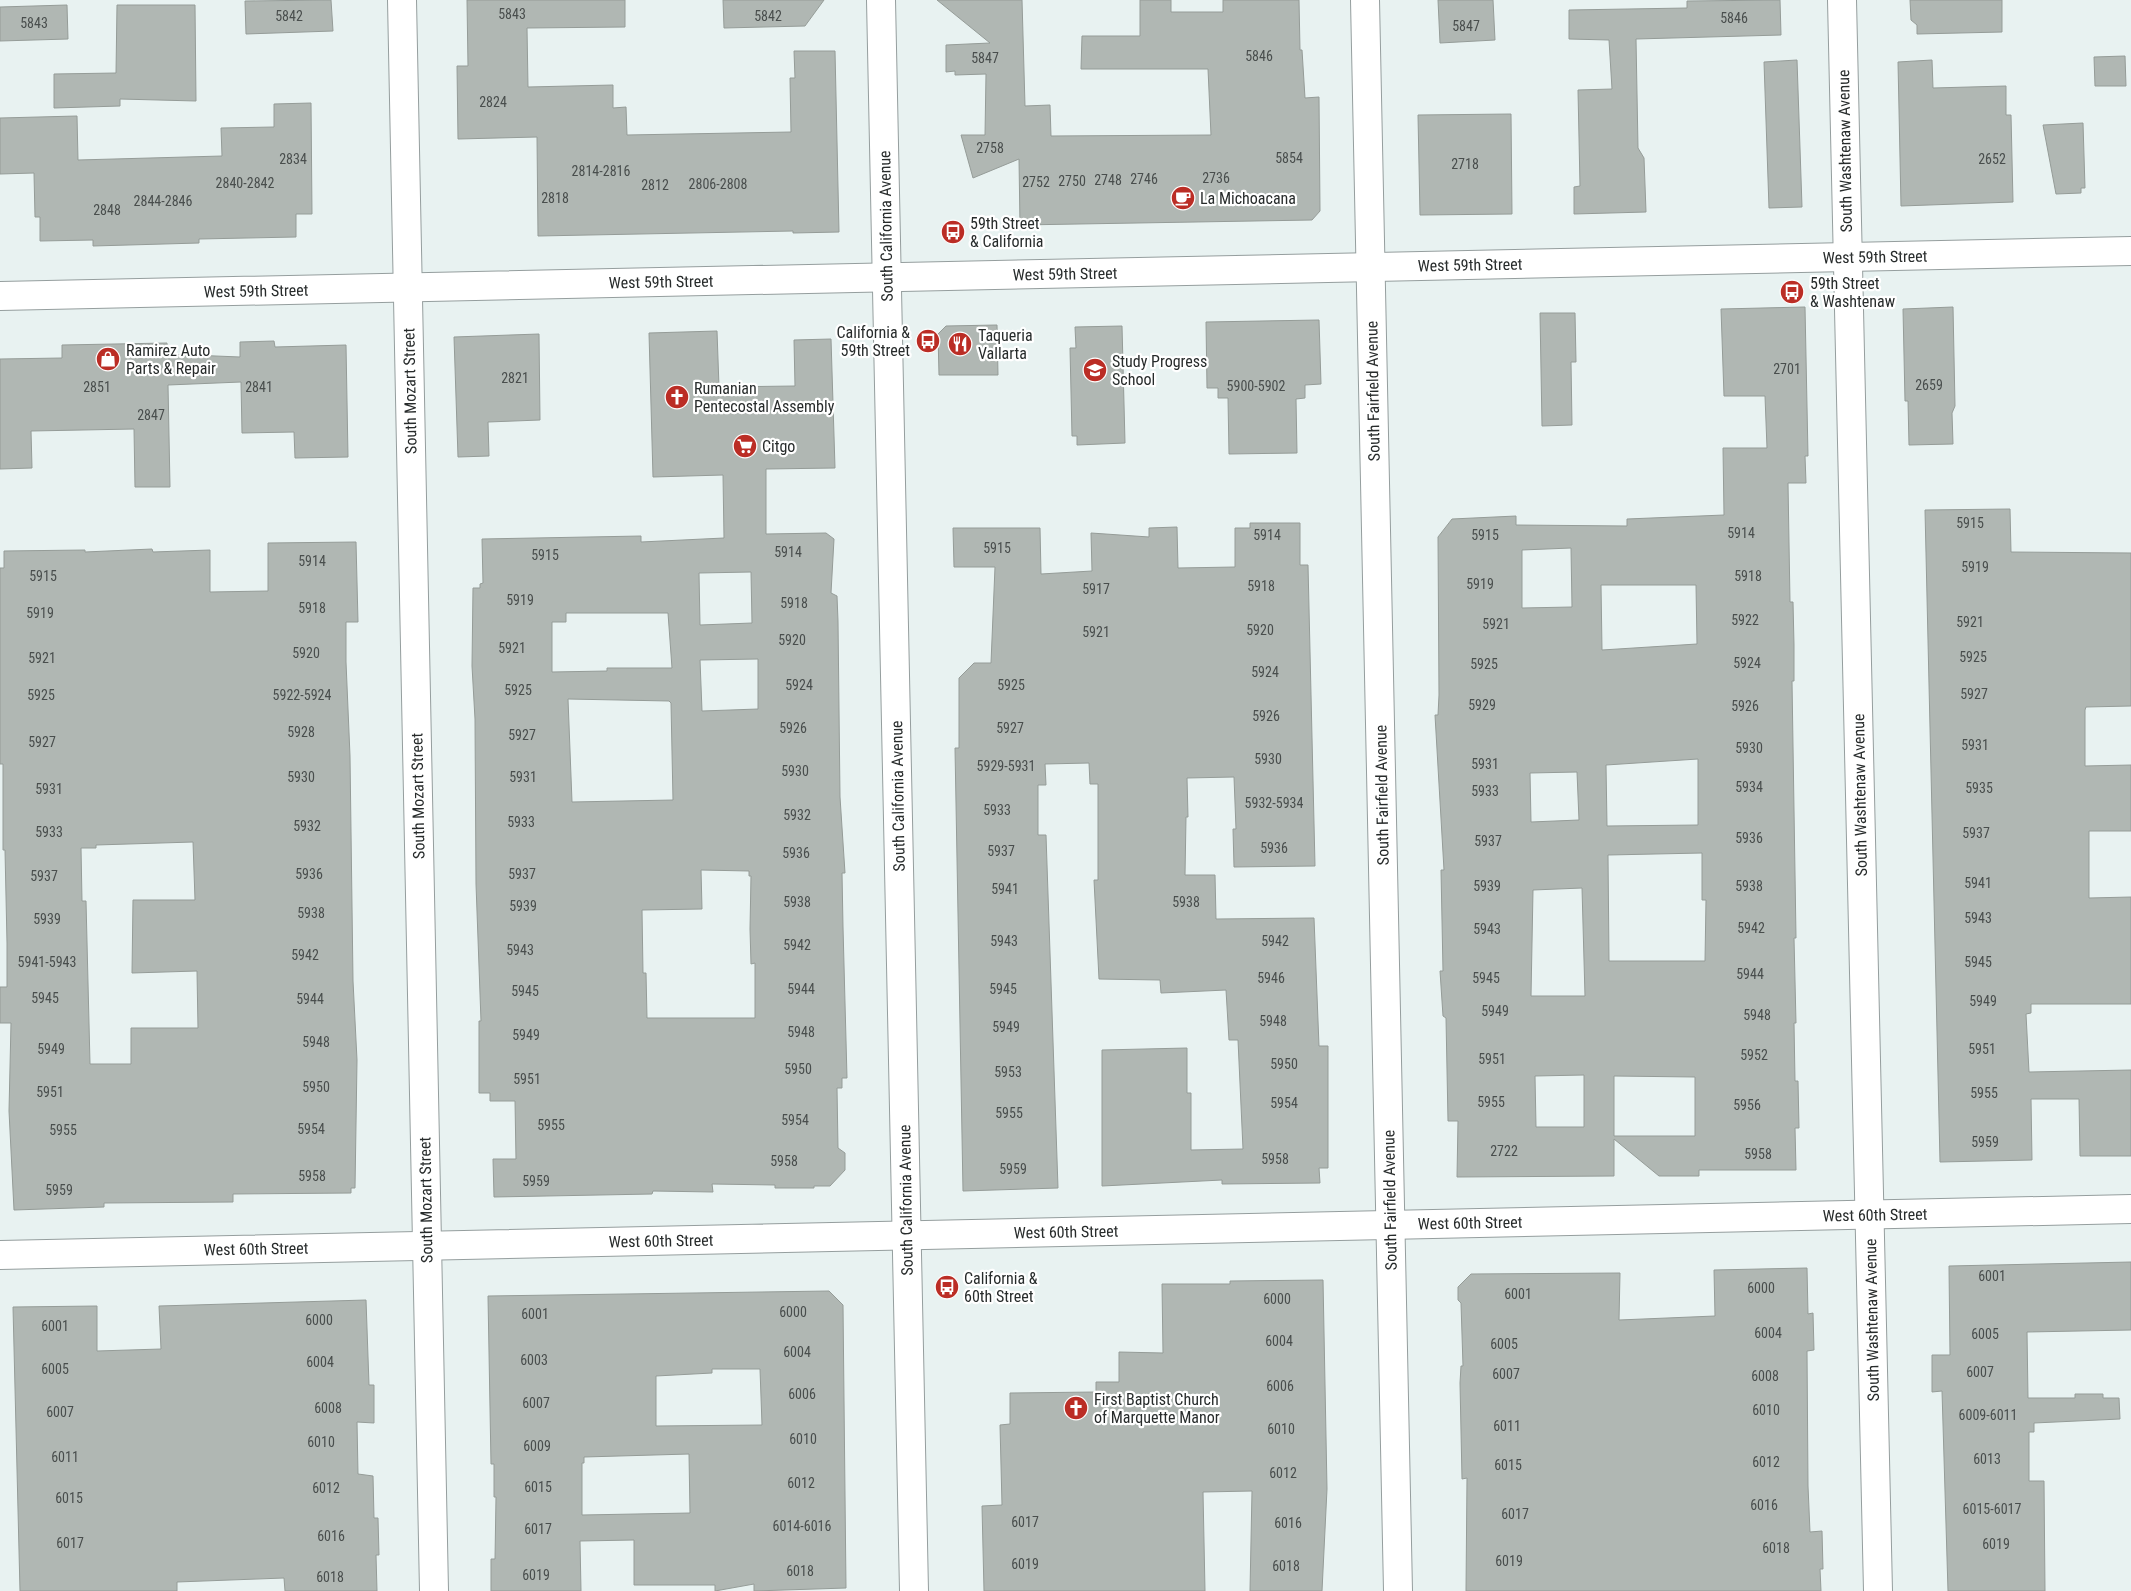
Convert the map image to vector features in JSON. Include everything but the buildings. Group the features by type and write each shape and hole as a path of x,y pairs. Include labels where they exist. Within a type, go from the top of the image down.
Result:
{"street":[{"name":"South Mozart Street","path":"402,0 434,1591"},
{"name":"South California Avenue","path":"881,0 914,1591"},
{"name":"South Fairfield Avenue","path":"1365,0 1398,1591"},
{"name":"South Washtenaw Avenue","path":"1842,0 1878,1591"},
{"name":"West 59th Street","path":"0,296 2131,251"},
{"name":"West 60th Street","path":"0,1255 2131,1209"}],"place":[{"name":"La Michoacana","path":"1183,198"},
{"name":"59th Street & California","path":"953,232"},
{"name":"59th Street & Washtenaw","path":"1792,292"},
{"name":"California & 59th Street","path":"928,341"},
{"name":"Taqueria Vallarta","path":"960,344"},
{"name":"Ramirez Auto Parts & Repair","path":"108,359"},
{"name":"Study Progress School","path":"1095,370"},
{"name":"Rumanian Pentecostal Assembly","path":"677,397"},
{"name":"Citgo","path":"745,446"},
{"name":"California & 60th Street","path":"947,1287"},
{"name":"First Baptist Church of Marquette Manor","path":"1076,1408"}]}
